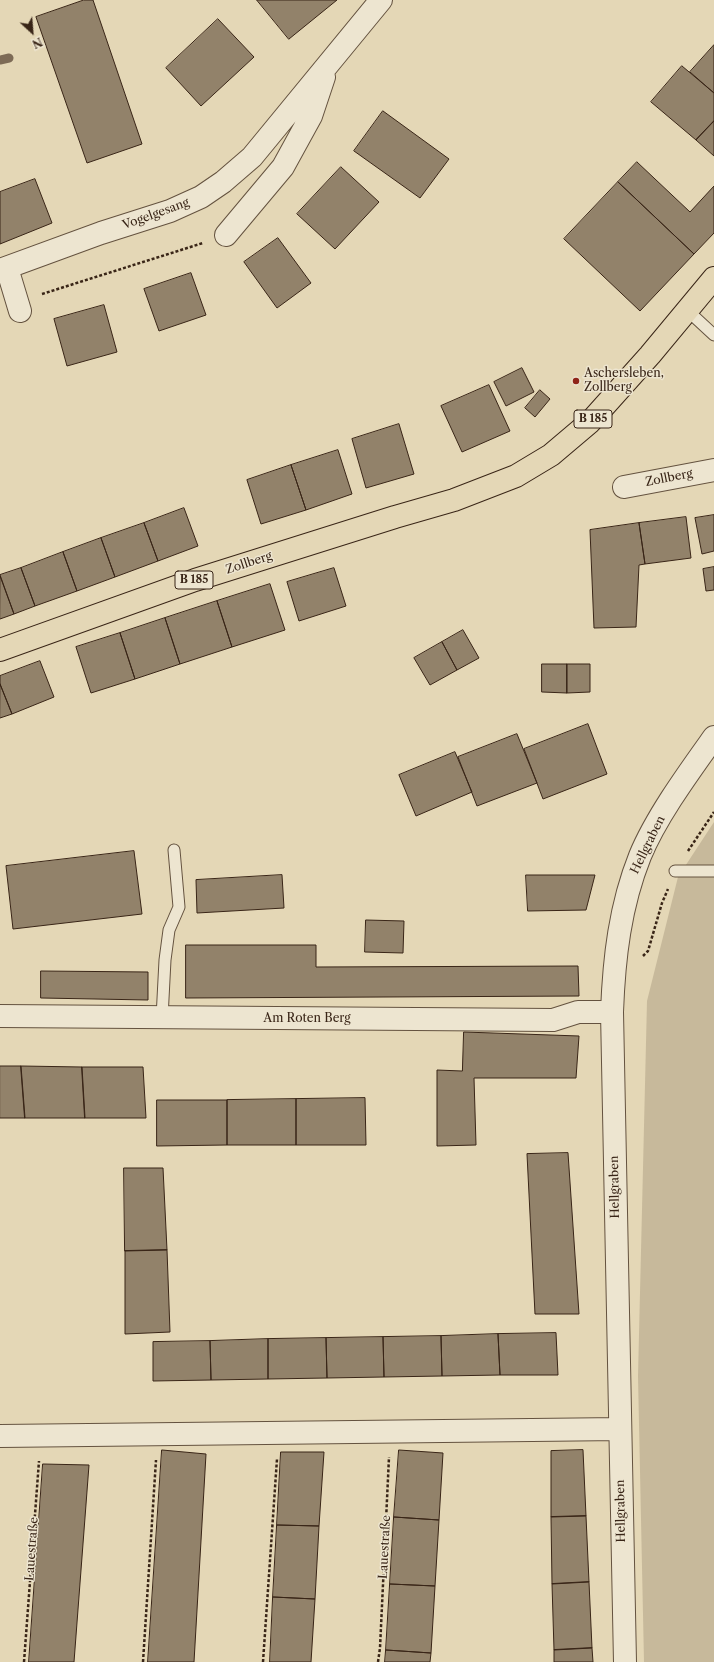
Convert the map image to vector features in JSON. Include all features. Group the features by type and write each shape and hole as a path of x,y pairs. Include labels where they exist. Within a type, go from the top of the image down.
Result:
{"main road":[{"name":"B 185","path":"687,310 714,278"},
{"name":"Zollberg","path":"0,650 195,580 493,486 516,476 551,455 572,438 607,405 687,310"}],"street":[{"name":"Vogelgesang","path":"20,311 4,269 101,233 170,211 202,197 223,182 252,156 381,0"},
{"name":"Vogelgesang","path":"226,235 283,167 312,116 327,66"},
{"name":"Zollberg","path":"624,487 714,470"},
{"name":"Hellgraben","path":"625,1662 612,1012 616,949 625,903 641,855 672,799 714,737"},
{"name":"Am Roten Berg","path":"0,1016 552,1020 578,1012 612,1012"},
{"path":"0,1436 620,1429"}],"lane":[{"path":"687,310 714,335"},
{"path":"162,1018 165,960 169,930 179,906 174,850"},
{"path":"675,871 714,871"}],"path":[{"path":"20,311 31,298 226,235"},
{"path":"614,970 638,961 648,951 662,903 675,871 714,812"},
{"name":"Lauestraße","path":"378,1662 380,1648 390,1432"},
{"path":"263,1662 278,1434"},
{"path":"143,1662 157,1469 155,1435"},
{"name":"Lauestraße","path":"24,1662 39,1436"}],"shaded area":[{"path":"714,822 714,1662 644,1662 638,1376 647,1001 678,877"}],"building":[{"path":"84,0 93,0 142,144 87,163 36,17"},
{"path":"257,0 337,0 289,39"},
{"path":"218,19 254,57 201,106 166,68"},
{"path":"714,45 714,93 690,72"},
{"path":"682,66 714,93 714,121 696,140 651,102"},
{"path":"383,111 449,159 420,198 354,151"},
{"path":"714,121 714,156 696,140"},
{"path":"637,162 690,212 714,186 714,233 694,254 618,182"},
{"path":"341,167 379,202 335,249 297,214"},
{"path":"35,179 52,223 0,244 0,192"},
{"path":"618,182 694,254 640,311 564,239"},
{"path":"278,238 311,283 277,308 244,262"},
{"path":"191,273 206,315 159,331 144,289"},
{"path":"104,305 117,352 67,366 54,319"},
{"path":"522,368 534,392 506,406 494,382"},
{"path":"489,385 510,431 462,452 441,406"},
{"path":"540,390 550,399 535,417 525,408"},
{"path":"399,424 414,474 366,488 352,439"},
{"path":"338,450 352,494 306,510 291,465"},
{"path":"291,465 306,510 261,524 247,480"},
{"path":"184,508 198,546 158,561 144,523"},
{"path":"714,515 714,551 702,554 695,518"},
{"path":"686,517 691,558 645,564 639,523"},
{"path":"144,523 158,561 115,577 101,538"},
{"path":"639,523 645,564 639,565 636,627 594,628 590,530"},
{"path":"101,538 115,577 77,591 63,552"},
{"path":"63,552 77,591 35,606 21,568"},
{"path":"714,567 714,590 706,591 703,569"},
{"path":"21,568 35,606 14,614 0,575"},
{"path":"334,568 346,606 299,621 287,582"},
{"path":"0,576 14,614 0,619"},
{"path":"270,584 285,630 232,647 217,601"},
{"path":"217,601 232,647 180,664 165,618"},
{"path":"165,618 180,664 135,679 120,633"},
{"path":"463,630 479,658 457,670 442,642"},
{"path":"120,633 135,679 91,693 76,647"},
{"path":"442,642 457,670 430,685 414,658"},
{"path":"40,661 54,697 12,714 0,684 0,676"},
{"path":"542,664 567,664 567,693 542,692"},
{"path":"567,664 590,664 590,692 567,693"},
{"path":"0,684 12,714 0,718"},
{"path":"588,724 607,774 543,799 524,749"},
{"path":"517,734 537,783 477,806 458,757"},
{"path":"455,752 472,792 416,816 399,775"},
{"path":"134,851 142,914 13,929 6,866"},
{"path":"282,875 284,908 197,913 196,880"},
{"path":"526,875 595,875 586,910 528,911"},
{"path":"366,920 404,921 403,953 365,952"},
{"path":"186,945 316,945 316,967 578,966 579,996 186,998"},
{"path":"41,971 148,972 148,1000 41,998"},
{"path":"464,1032 579,1036 576,1078 474,1078 476,1145 437,1146 437,1070 462,1071"},
{"path":"0,1066 21,1066 25,1118 0,1118"},
{"path":"21,1066 82,1067 85,1118 25,1118"},
{"path":"82,1067 143,1067 146,1118 85,1118"},
{"path":"365,1098 366,1145 296,1145 296,1099"},
{"path":"296,1099 296,1145 227,1145 227,1100"},
{"path":"157,1100 227,1100 227,1145 157,1146"},
{"path":"568,1153 579,1314 535,1314 527,1154"},
{"path":"124,1168 163,1168 167,1250 125,1251"},
{"path":"167,1250 170,1332 125,1334 125,1251"},
{"path":"556,1333 558,1375 500,1375 498,1334"},
{"path":"498,1334 500,1375 442,1376 441,1336"},
{"path":"441,1336 442,1376 384,1377 383,1337"},
{"path":"383,1337 384,1377 327,1378 326,1338"},
{"path":"326,1338 327,1378 268,1379 268,1339"},
{"path":"268,1339 268,1379 211,1380 210,1341"},
{"path":"210,1341 211,1380 153,1381 153,1342"},
{"path":"162,1450 206,1454 194,1662 148,1662"},
{"path":"399,1450 443,1453 439,1520 394,1517"},
{"path":"583,1450 586,1516 551,1517 551,1451"},
{"path":"281,1452 324,1452 319,1526 277,1525"},
{"path":"43,1464 89,1465 74,1662 29,1662"},
{"path":"586,1516 589,1582 552,1584 551,1517"},
{"path":"394,1517 439,1520 435,1586 390,1584"},
{"path":"277,1525 319,1526 315,1599 273,1597"},
{"path":"589,1582 592,1648 554,1650 552,1584"},
{"path":"390,1584 435,1586 431,1653 386,1650"},
{"path":"273,1597 315,1599 311,1662 270,1662"},
{"path":"592,1648 593,1662 554,1662 554,1650"},
{"path":"386,1650 431,1653 430,1662 385,1662"}],"waterway":[{"path":"0,60 9,58"}],"place":[{"name":"Aschersleben, Zollberg","path":"576,381"}]}
